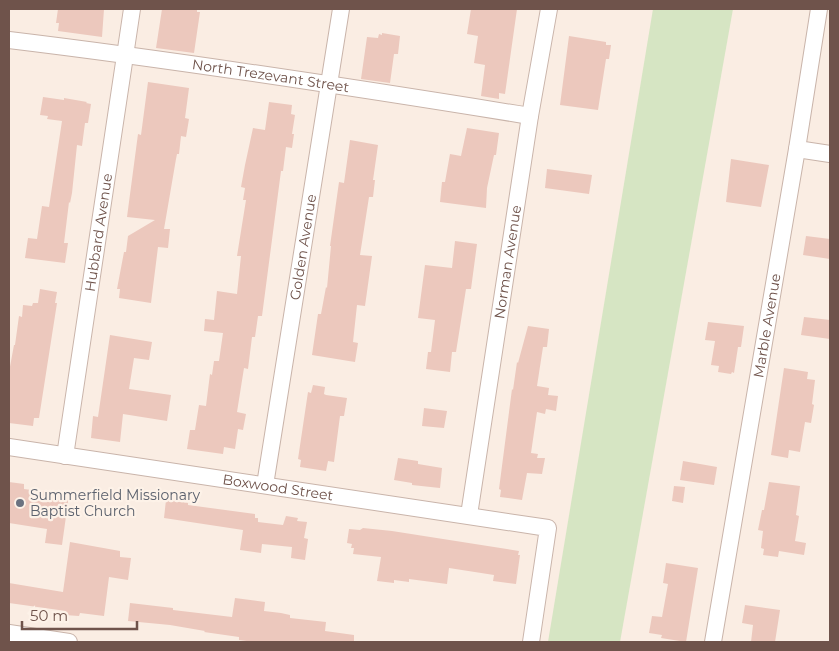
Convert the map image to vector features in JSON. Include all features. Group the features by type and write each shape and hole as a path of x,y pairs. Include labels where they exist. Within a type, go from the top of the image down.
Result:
{"street":[{"name":"Hubbard Avenue","path":"65,456 132,9"},
{"name":"Golden Avenue","path":"265,485 341,9"},
{"name":"Norman Avenue","path":"469,515 530,116 549,9"},
{"name":"Marble Avenue","path":"713,642 798,149 820,9"},
{"name":"North Trezevant Street","path":"9,40 330,83 530,116"},
{"path":"798,149 830,154"},
{"name":"Boxwood Street","path":"9,447 548,528 530,642"},
{"path":"9,633 69,642"}],"green space":[{"path":"653,9 733,9 620,642 548,642"}],"building":[{"path":"58,9 104,9 102,37 58,31 59,23 56,23"},
{"path":"162,9 197,9 197,12 200,12 194,53 156,48"},
{"path":"471,9 517,9 505,94 499,93 499,99 481,96 485,65 474,63 478,36 467,34"},
{"path":"382,33 400,36 398,54 394,54 390,83 361,79 367,37 378,38 379,34 382,35"},
{"path":"569,36 606,42 606,45 611,45 609,59 606,59 598,110 560,105"},
{"path":"148,82 189,88 185,118 189,119 186,137 181,136 164,229 170,229 168,248 158,247 151,303 119,298 120,289 117,289 128,236 155,220 127,217 138,134 141,135"},
{"path":"43,97 64,100 64,98 91,104 88,123 85,123 82,146 77,145 64,243 68,243 65,263 25,258 28,238 37,239 42,206 49,207 62,121 47,119 48,116 40,115"},
{"path":"269,102 292,105 291,114 295,115 292,134 294,134 292,148 286,147 283,171 281,171 262,316 258,316 255,337 252,337 248,369 244,368 237,412 246,414 243,430 238,429 235,449 224,447 223,454 187,449 190,430 195,430 199,405 206,406 210,374 212,375 214,361 219,361 223,333 204,331 205,319 214,320 217,291 237,294 241,256 237,256 246,200 243,200 245,188 241,187 253,128 265,130"},
{"path":"467,128 499,133 496,155 494,155 487,188 486,208 440,202 442,182 445,182 450,154 461,156"},
{"path":"350,140 378,145 373,180 375,180 373,197 369,197 360,255 372,256 365,306 357,305 353,342 358,343 355,362 312,355 318,314 321,314 327,288 330,246 339,182 344,183"},
{"path":"731,159 769,165 761,207 726,202"},
{"path":"547,169 592,175 589,194 545,188"},
{"path":"806,236 830,239 830,259 803,255"},
{"path":"455,241 477,244 471,289 466,289 456,352 452,352 450,372 426,369 428,352 431,352 435,320 418,318 425,265 452,268"},
{"path":"40,289 57,292 55,303 57,303 39,418 34,418 33,426 9,423 9,372 19,316 22,317 23,305 32,306 33,303 38,303"},
{"path":"804,317 830,320 830,339 801,335"},
{"path":"708,322 744,326 734,373 718,372 719,366 711,365 715,341 705,340"},
{"path":"528,326 549,329 547,347 543,347 537,386 549,388 548,395 558,396 556,411 546,409 545,414 537,412 531,453 538,454 537,458 545,458 542,474 527,473 522,500 500,497 501,490 499,489 512,389 517,362"},
{"path":"110,335 152,342 149,360 134,358 129,389 171,395 167,421 123,414 120,442 91,438 93,416 98,417"},
{"path":"784,368 808,372 807,379 815,380 811,423 805,422 800,452 789,450 788,458 771,455"},
{"path":"313,385 325,387 324,394 326,395 347,398 344,416 340,416 334,462 328,461 326,471 300,467 301,460 298,459 308,392 311,393"},
{"path":"424,408 447,411 444,428 422,426"},
{"path":"398,458 418,461 418,464 442,468 440,488 412,485 412,483 394,480"},
{"path":"683,461 717,467 714,485 680,480"},
{"path":"9,482 24,484 24,489 69,495 62,545 45,543 47,529 9,523"},
{"path":"769,482 800,486 796,515 799,516 795,541 806,543 804,555 779,551 778,557 763,555 764,549 761,548 763,531 758,530"},
{"path":"674,486 685,487 683,503 672,501"},
{"path":"166,500 188,503 188,505 255,514 258,522 283,525 286,516 298,518 297,521 307,522 304,538 308,539 305,560 291,558 292,547 262,544 261,553 240,550 243,530 164,518"},
{"path":"363,528 519,551 516,584 493,581 494,575 449,568 447,584 409,579 409,582 394,580 394,583 377,581 381,557 353,554 354,548 351,548 352,544 347,543 349,529 360,530"},
{"path":"70,542 120,551 120,557 131,558 128,580 109,577 104,616 80,613 79,616 65,615 66,611 9,603 9,583 63,592"},
{"path":"666,563 698,568 686,642 661,638 662,635 649,633 652,616 662,617 668,584 663,583"},
{"path":"235,598 265,602 264,611 290,615 290,618 326,622 325,631 354,635 354,642 254,642 239,640 239,637 170,625 128,621 130,603 232,617"},
{"path":"745,605 780,610 775,642 751,642 753,625 742,623"}],"place":[{"name":"Summerfield Missionary Baptist Church","path":"20,503"}]}
